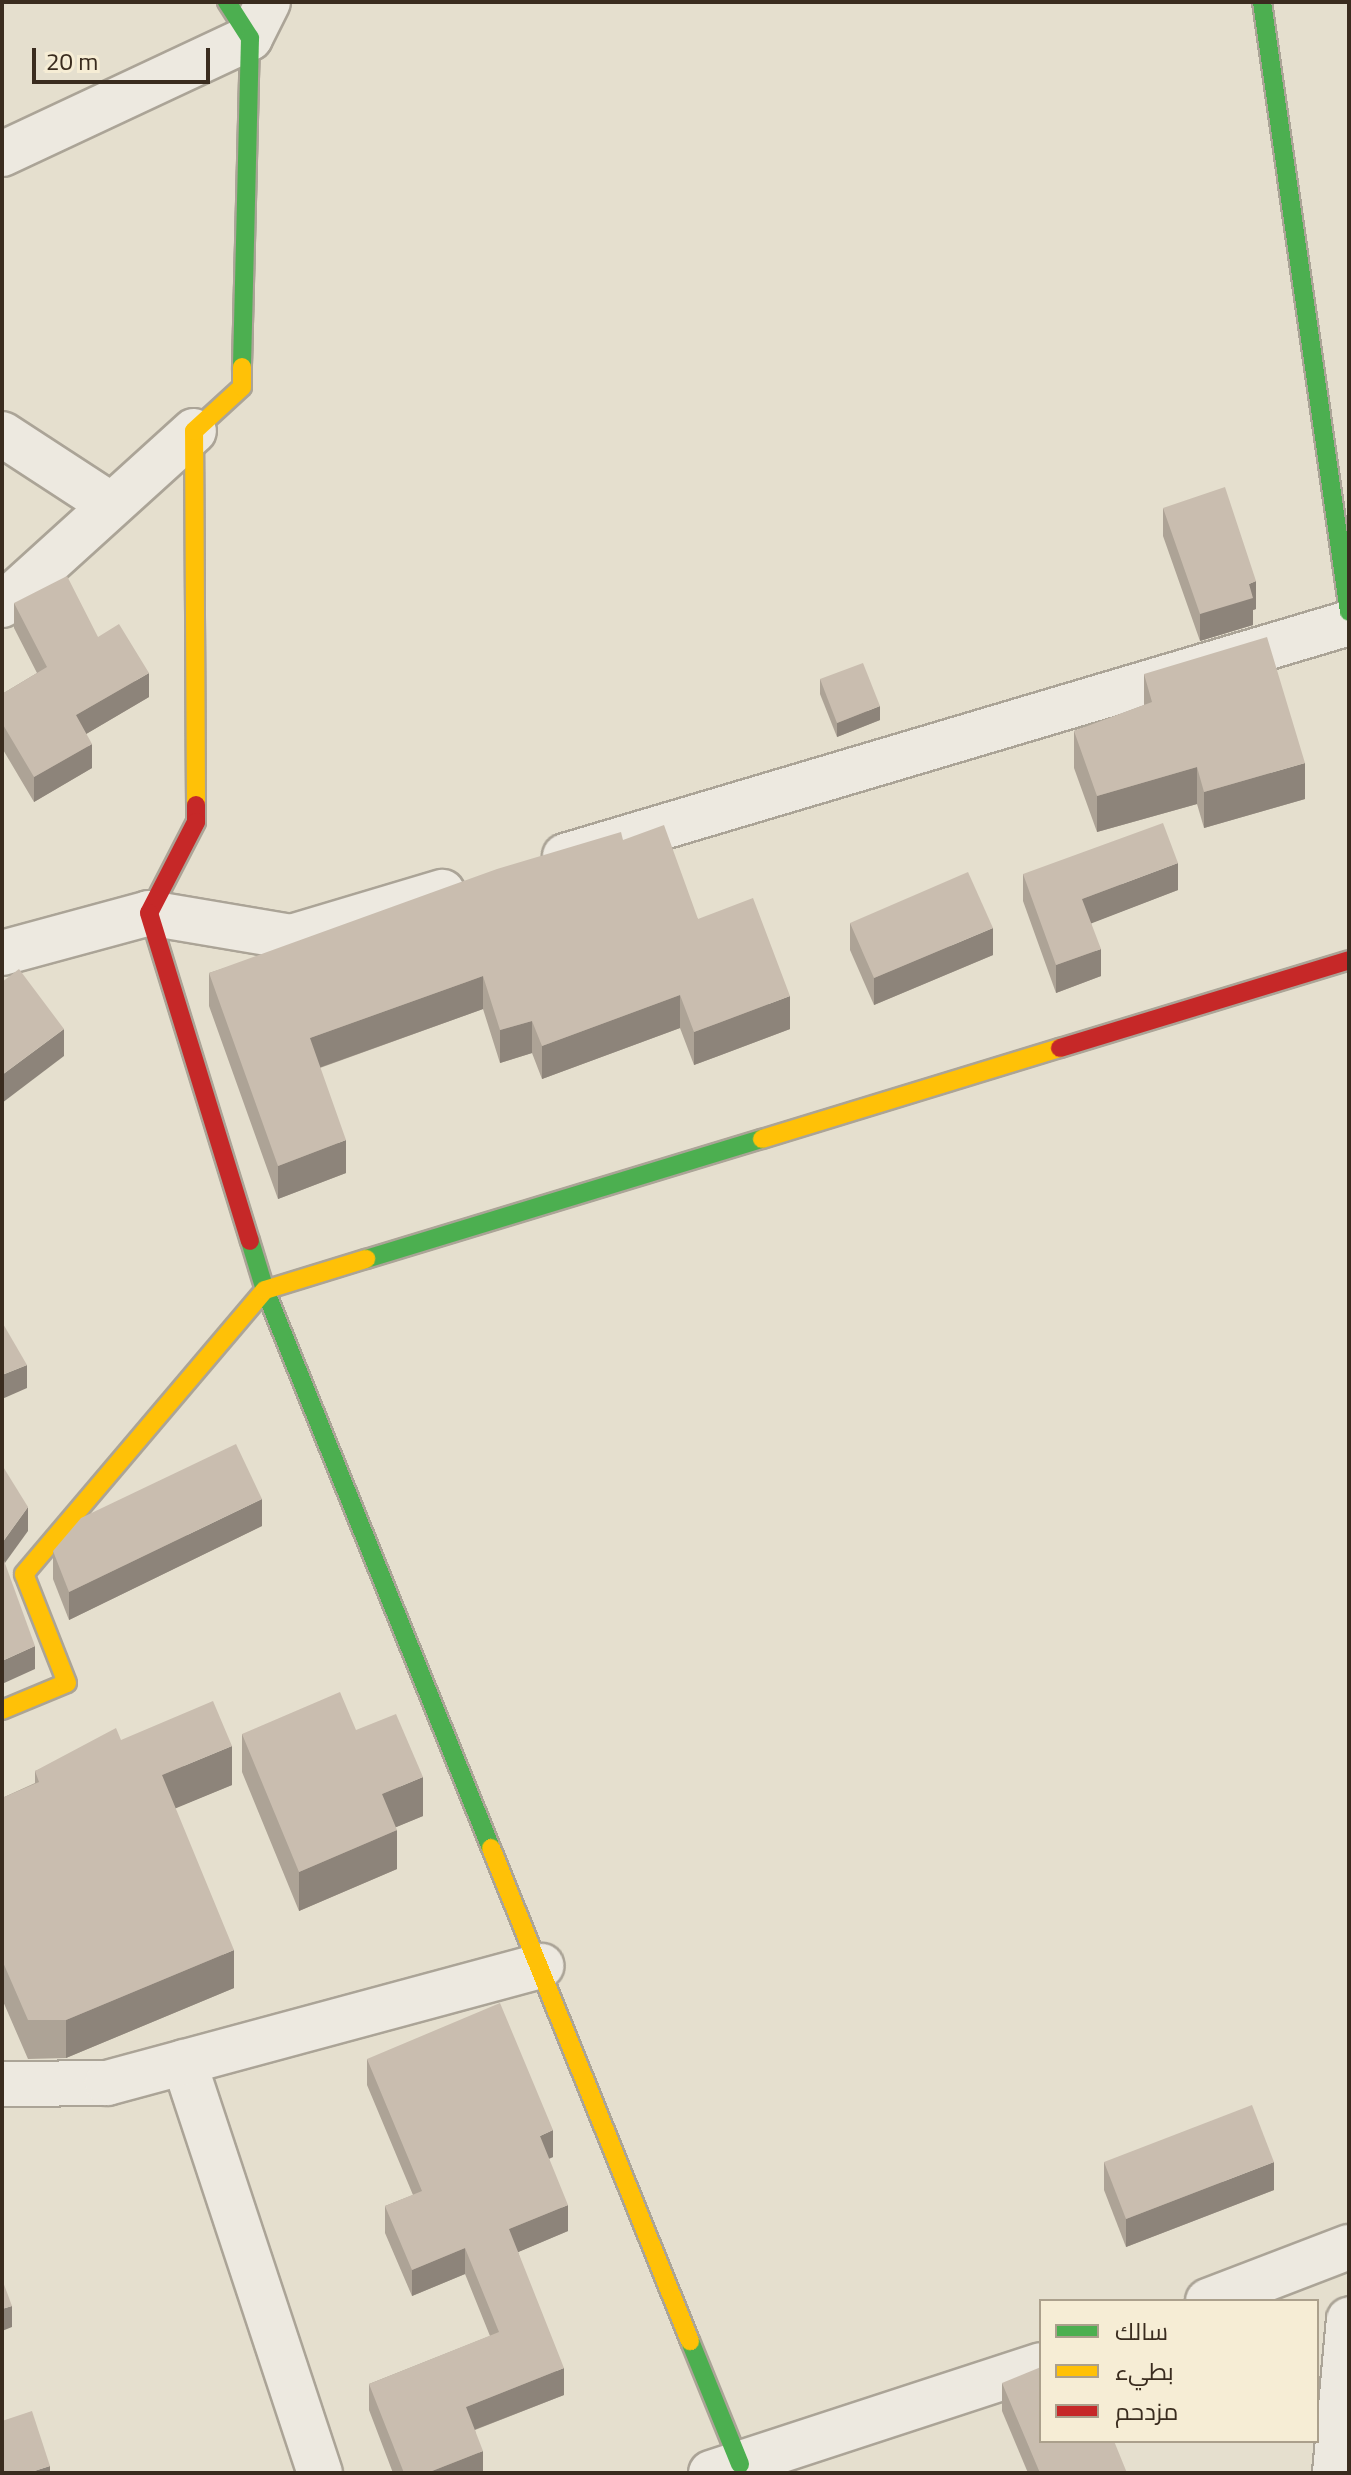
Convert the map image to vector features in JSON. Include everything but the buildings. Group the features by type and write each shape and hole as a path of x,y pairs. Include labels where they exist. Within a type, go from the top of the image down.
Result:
{"street":[{"path":"227,2 259,20"},
{"path":"1262,2 1349,612"},
{"path":"2,154 259,20"},
{"path":"2,605 242,387 259,20"},
{"path":"194,431 196,822 149,913 265,1290 542,1966 726,2468 1039,2366"},
{"path":"2,434 111,505"},
{"path":"2,953 149,913 291,937 1349,623"},
{"path":"2,1710 67,1683 24,1574 265,1290 1349,960"},
{"path":"2,2084 107,2083 542,1966"},
{"path":"184,2062 320,2473"},
{"path":"1213,2299 1349,2247"},
{"path":"1335,2473 1349,2320"}],"traffic: fast":[{"path":"227,2 250,38 242,367"},
{"path":"1262,2 1349,612"},
{"path":"366,1259 762,1139"},
{"path":"250,1241 265,1290 491,1848"},
{"path":"690,2341 740,2464"}],"traffic: slow":[{"path":"196,805 194,431 242,387 242,367"},
{"path":"762,1139 1060,1048"},
{"path":"2,1710 67,1683 24,1574 265,1290 366,1259"},
{"path":"491,1848 690,2341"}],"traffic: jam":[{"path":"196,805 196,822 149,913 250,1241"},
{"path":"1060,1048 1349,960"}]}
